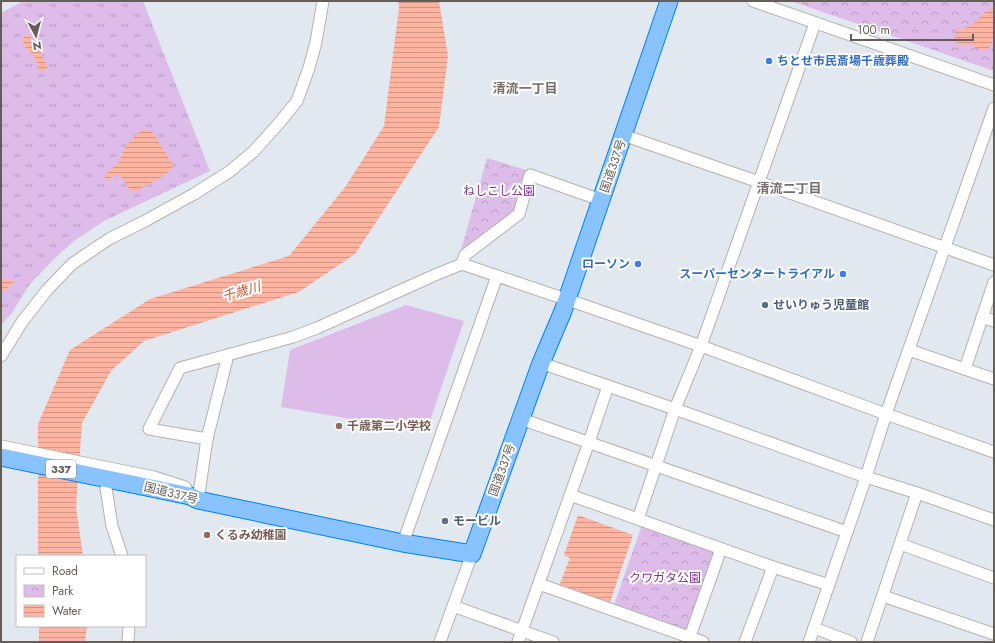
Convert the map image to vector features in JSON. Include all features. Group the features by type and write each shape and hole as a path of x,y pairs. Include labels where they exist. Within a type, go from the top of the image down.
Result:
{"highway":[{"name":"国道337号","path":"3,452 194,498 403,543 472,554 541,362 567,300 669,1"}],"street":[{"path":"1,356 22,322 47,290 72,264 109,239 194,194 229,172 253,152 297,101 309,68 316,42 323,1"},
{"path":"753,1 994,86"},
{"path":"638,519 675,409 701,346 816,23"},
{"path":"809,642 866,477 886,414 994,108"},
{"path":"623,135 994,265"},
{"path":"462,264 465,256 519,214 530,175 601,200"},
{"path":"207,440 149,429 180,368 293,337 317,328 462,264 701,346 994,452"},
{"path":"403,543 496,276"},
{"path":"965,369 994,282"},
{"path":"982,317 994,321"},
{"path":"909,350 994,379"},
{"path":"194,498 228,355"},
{"path":"541,362 866,477 994,520"},
{"path":"518,642 608,386"},
{"path":"521,419 847,532"},
{"path":"116,480 112,526 122,555"},
{"path":"867,642 917,493"},
{"path":"570,496 772,567 829,585"},
{"path":"900,544 994,578"},
{"path":"689,640 721,549"},
{"path":"440,642 472,554"},
{"path":"745,642 772,567"},
{"path":"539,584 689,640 703,642"},
{"path":"883,596 994,634"},
{"path":"453,606 553,642"},
{"path":"128,642 129,627"},
{"path":"814,628 851,642"}],"green space":[{"path":"23,1 143,1 210,171 104,221 74,241 30,284 11,314 1,325 1,13"},
{"path":"791,1 994,1 994,71"},
{"name":"ねしこし公園","path":"487,158 526,170 514,213 461,250"},
{"path":"406,305 464,321 426,432 281,407 290,350"},
{"name":"クワガタ公園","path":"642,525 716,552 688,631 614,605"}],"water":[{"name":"千歳川","path":"398,1 439,1 448,56 439,127 355,254 299,292 144,341 111,371 82,423 76,507 83,555 38,555 38,424 70,350 150,299 289,256 346,186 384,126 399,8"},
{"path":"994,8 992,43 988,49 981,50 970,44 960,45 955,41 955,31 973,24 985,12"},
{"path":"28,34 36,44 47,65 45,70 41,71 38,68 36,60 23,44 25,36"},
{"path":"142,130 149,130 154,134 172,163 172,168 165,175 136,191 131,191 118,175 105,181 105,175 119,162 124,149"},
{"path":"4,279 15,281 1,294 1,281"},
{"path":"578,515 633,535 610,602 559,586 570,558 564,555"},
{"path":"39,627 87,627 85,642 39,642"}],"place":[{"name":"ちとせ市民斎場千歳葬殿","path":"769,61"},
{"name":"ローソン","path":"638,264"},
{"name":"スーパーセンタートライアル","path":"843,274"},
{"name":"せいりゅう児童館","path":"765,305"},
{"name":"千歳第二小学校","path":"339,426"},
{"name":"モービル","path":"445,521"},
{"name":"くるみ幼稚園","path":"207,535"}],"district":[{"name":"清流一丁目","path":"525,88"},
{"name":"清流二丁目","path":"789,188"}]}
